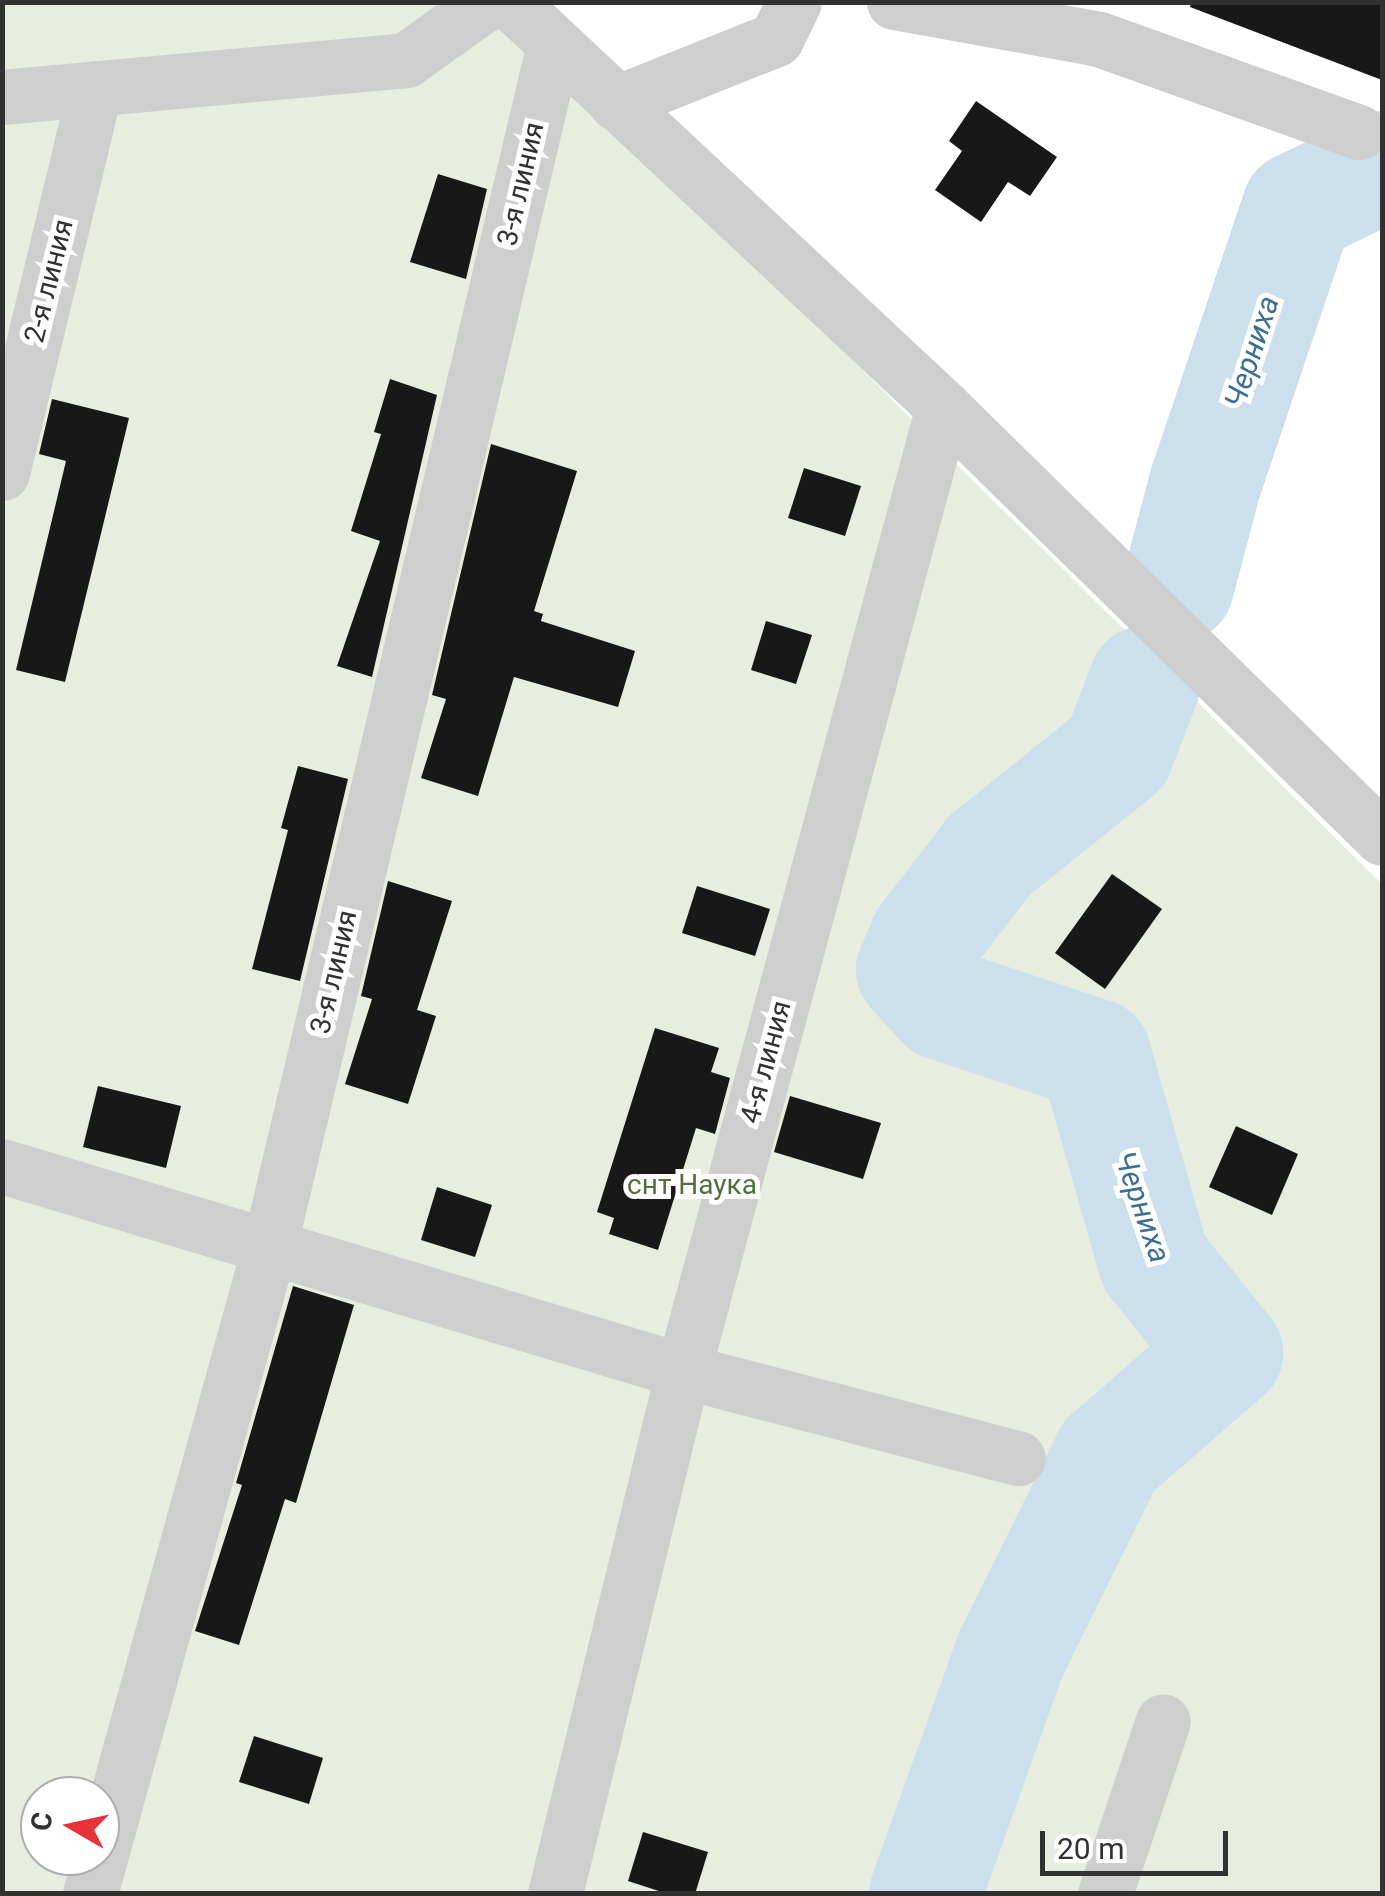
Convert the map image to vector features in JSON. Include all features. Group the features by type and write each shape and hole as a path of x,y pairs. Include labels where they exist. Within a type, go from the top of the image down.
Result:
{"street":[{"path":"2,96 406,60 487,2"},
{"path":"510,2 943,408 1382,838"},
{"path":"616,103 776,39 794,2"},
{"path":"894,2 1099,39 1359,132"},
{"name":"3-я линия","path":"90,1894 269,1248 554,44"},
{"name":"2-я линия","path":"2,474 95,88"},
{"name":"4-я линия","path":"555,1894 683,1372 943,408"},
{"path":"2,1166 683,1372 1018,1458"},
{"path":"1105,1894 1163,1721"}],"green space":[{"name":"снт Наука","path":"3,3 481,3 570,73 930,438 1382,884 1382,1893 3,1894"}],"building":[{"path":"1191,2 1382,2 1382,80 1190,7"},
{"path":"976,101 1057,157 1030,196 1008,182 981,222 935,190 962,151 949,141"},
{"path":"438,174 487,189 466,279 410,262"},
{"path":"390,379 437,395 372,677 337,666 380,541 351,531 381,434 374,432"},
{"path":"52,399 129,418 65,682 16,670 66,461 39,454"},
{"path":"491,444 577,471 534,611 543,614 541,621 635,651 618,707 514,677 478,796 421,778 446,699 432,695"},
{"path":"804,468 861,486 845,536 788,518"},
{"path":"766,621 812,635 796,684 751,670"},
{"path":"298,766 348,779 300,981 252,969 288,830 281,828"},
{"path":"1112,874 1162,909 1105,989 1055,953"},
{"path":"388,881 452,901 417,1010 436,1016 408,1104 345,1084 372,999 361,996"},
{"path":"697,886 770,909 755,956 682,933"},
{"path":"655,1028 719,1048 711,1072 730,1078 715,1134 696,1128 658,1250 609,1234 614,1218 597,1212"},
{"path":"98,1086 181,1106 166,1168 83,1147"},
{"path":"790,1096 881,1123 863,1179 774,1152"},
{"path":"1236,1126 1298,1154 1272,1215 1209,1187"},
{"path":"437,1187 492,1205 475,1257 421,1240"},
{"path":"293,1286 354,1305 296,1503 285,1499 239,1645 195,1631 242,1485 236,1483"},
{"path":"254,1736 323,1758 309,1804 239,1782"},
{"path":"643,1832 708,1852 695,1894 668,1894 628,1881"}],"waterway":[{"name":"Черниха","path":"1178,586 1205,484 1298,208 1382,167"},
{"name":"Черниха","path":"925,1894 1011,1654 1109,1456 1227,1353 1154,1262 1095,1055 943,1004 912,970 925,939 990,855 1118,752 1145,682"}]}
